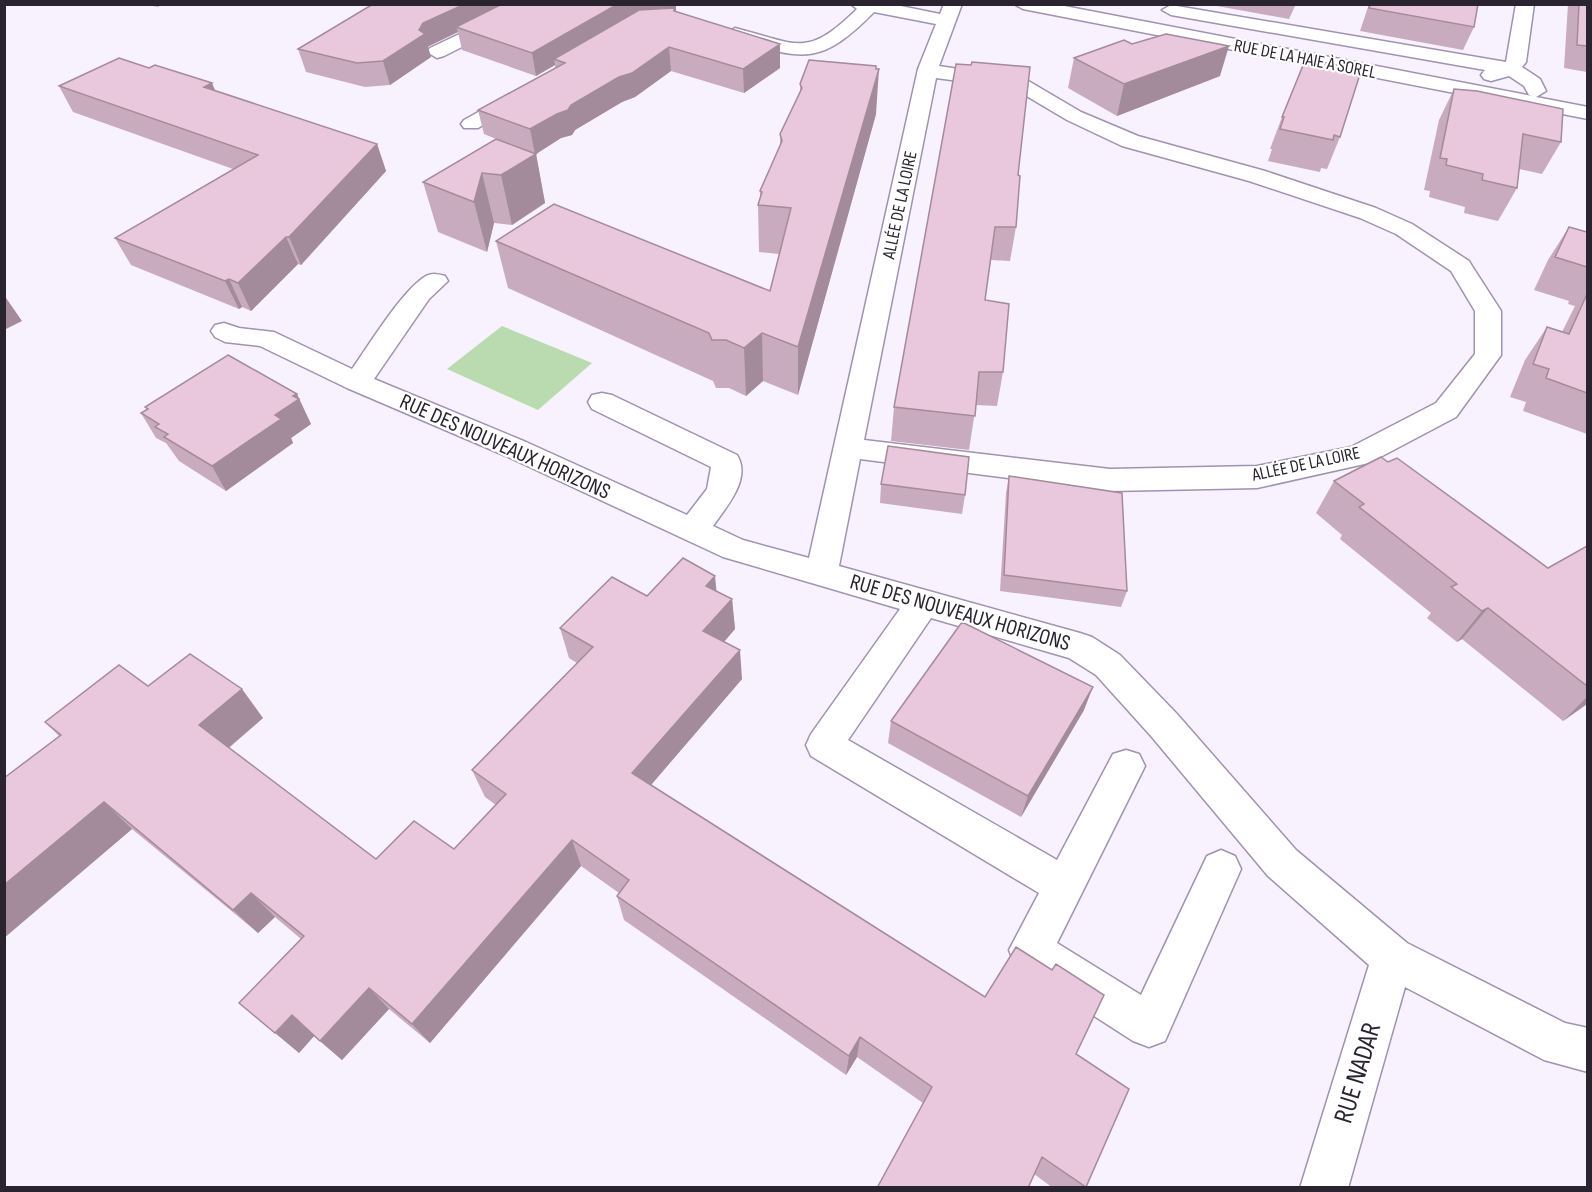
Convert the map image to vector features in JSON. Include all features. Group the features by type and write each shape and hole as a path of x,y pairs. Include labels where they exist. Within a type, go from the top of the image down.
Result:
{"street":[{"path":"437,52 537,4"},
{"name":"RUE DE LA HAIE À SOREL","path":"1023,4 1587,113"},
{"name":"RUE DE LA HAIE À SOREL","path":"1064,4 1095,7 1483,82 1587,98"},
{"path":"1483,82 1487,76 1511,69 1516,62 1526,4"},
{"path":"718,30 795,49 808,49 830,43 865,5 951,13"},
{"path":"1149,6 1511,69 1533,83 1536,91"},
{"name":"ALLÉE DE LA LOIRE","path":"821,575 850,448 928,69 951,13"},
{"name":"ALLÉE DE LA LOIRE","path":"850,448 1110,480 1257,477 1359,456 1437,415 1446,410 1488,355 1488,311 1460,266 1404,229 1368,213 1268,180 1130,141 1074,116 1018,83 947,75 928,69"},
{"path":"471,124 539,83"},
{"path":"357,382 420,294 436,281"},
{"name":"RUE DES NOUVEAUX HORIZONS","path":"224,331 234,336 265,338 357,382 516,449 734,549 1080,647 1108,665 1164,725 1282,864 1392,958 1578,1056"},
{"path":"602,402 727,462 722,491 693,530"},
{"path":"924,601 824,745 1065,886"},
{"path":"1126,765 1030,950 1149,1025 1221,869"},
{"name":"RUE NADAR","path":"1324,1188 1392,958"}],"green space":[{"path":"502,326 592,363 538,410 447,369"}],"building":[{"path":"373,4 465,4 423,23 419,30 425,34 383,61 357,63 298,49"},
{"path":"502,4 618,4 532,53 456,27"},
{"path":"1370,4 1478,4 1474,27 1369,8"},
{"path":"1579,4 1587,4 1587,46 1577,45"},
{"path":"674,8 674,11 780,44 743,69 669,47 632,73 619,77 571,105 568,110 530,129 478,110 565,63 554,59 639,10"},
{"path":"1166,34 1229,46 1124,84 1074,58 1124,40 1132,44"},
{"path":"119,58 149,68 155,65 212,83 204,87 377,144 289,237 286,237 238,283 229,279 225,281 115,238 258,155 59,86"},
{"path":"1306,58 1361,71 1340,137 1334,135 1333,140 1280,129 1284,117 1282,117"},
{"path":"809,60 876,66 876,69 879,69 798,347 762,333 744,348 726,340 712,340 709,333 496,241 554,204 770,291 791,208 758,205 762,192 760,191 782,141 780,134 802,88 800,84"},
{"path":"972,62 1030,67 1018,175 1020,176 1016,227 995,227 985,300 1009,304 1003,372 979,372 975,416 894,407 956,64 971,65"},
{"path":"1454,89 1477,91 1563,109 1561,142 1523,134 1517,188 1482,180 1483,174 1446,165 1447,159 1440,158"},
{"path":"496,139 536,154 501,175 482,173 474,202 423,182"},
{"path":"1569,227 1587,232 1587,267 1555,257"},
{"path":"1587,294 1587,393 1546,378 1549,369 1533,364 1547,327 1569,334"},
{"path":"228,355 297,394 293,396 299,399 275,415 281,419 212,466 164,437 168,434 155,427 159,424 141,413 148,409 145,407"},
{"path":"888,446 969,457 965,495 881,484"},
{"path":"1381,457 1388,462 1397,458 1548,568 1587,546 1587,686 1488,608 1482,611 1451,587 1457,584 1359,507 1364,504 1334,481"},
{"path":"1009,476 1122,493 1127,591 1004,575"},
{"path":"683,558 715,576 706,586 732,599 703,631 740,650 632,773 985,997 1016,947 1052,970 1056,964 1104,995 1076,1054 1129,1089 1086,1187 1042,1157 1028,1188 877,1188 932,1087 860,1037 849,1056 617,896 629,880 572,840 412,1024 369,988 320,1041 292,1015 275,1033 239,1003 304,936 251,893 233,910 104,802 4,885 4,778 61,735 45,722 119,665 148,686 190,654 242,689 199,725 376,859 414,821 454,849 506,794 472,770 593,647 560,628 612,577 647,596"},
{"path":"962,622 1093,687 1028,796 891,721"}]}
